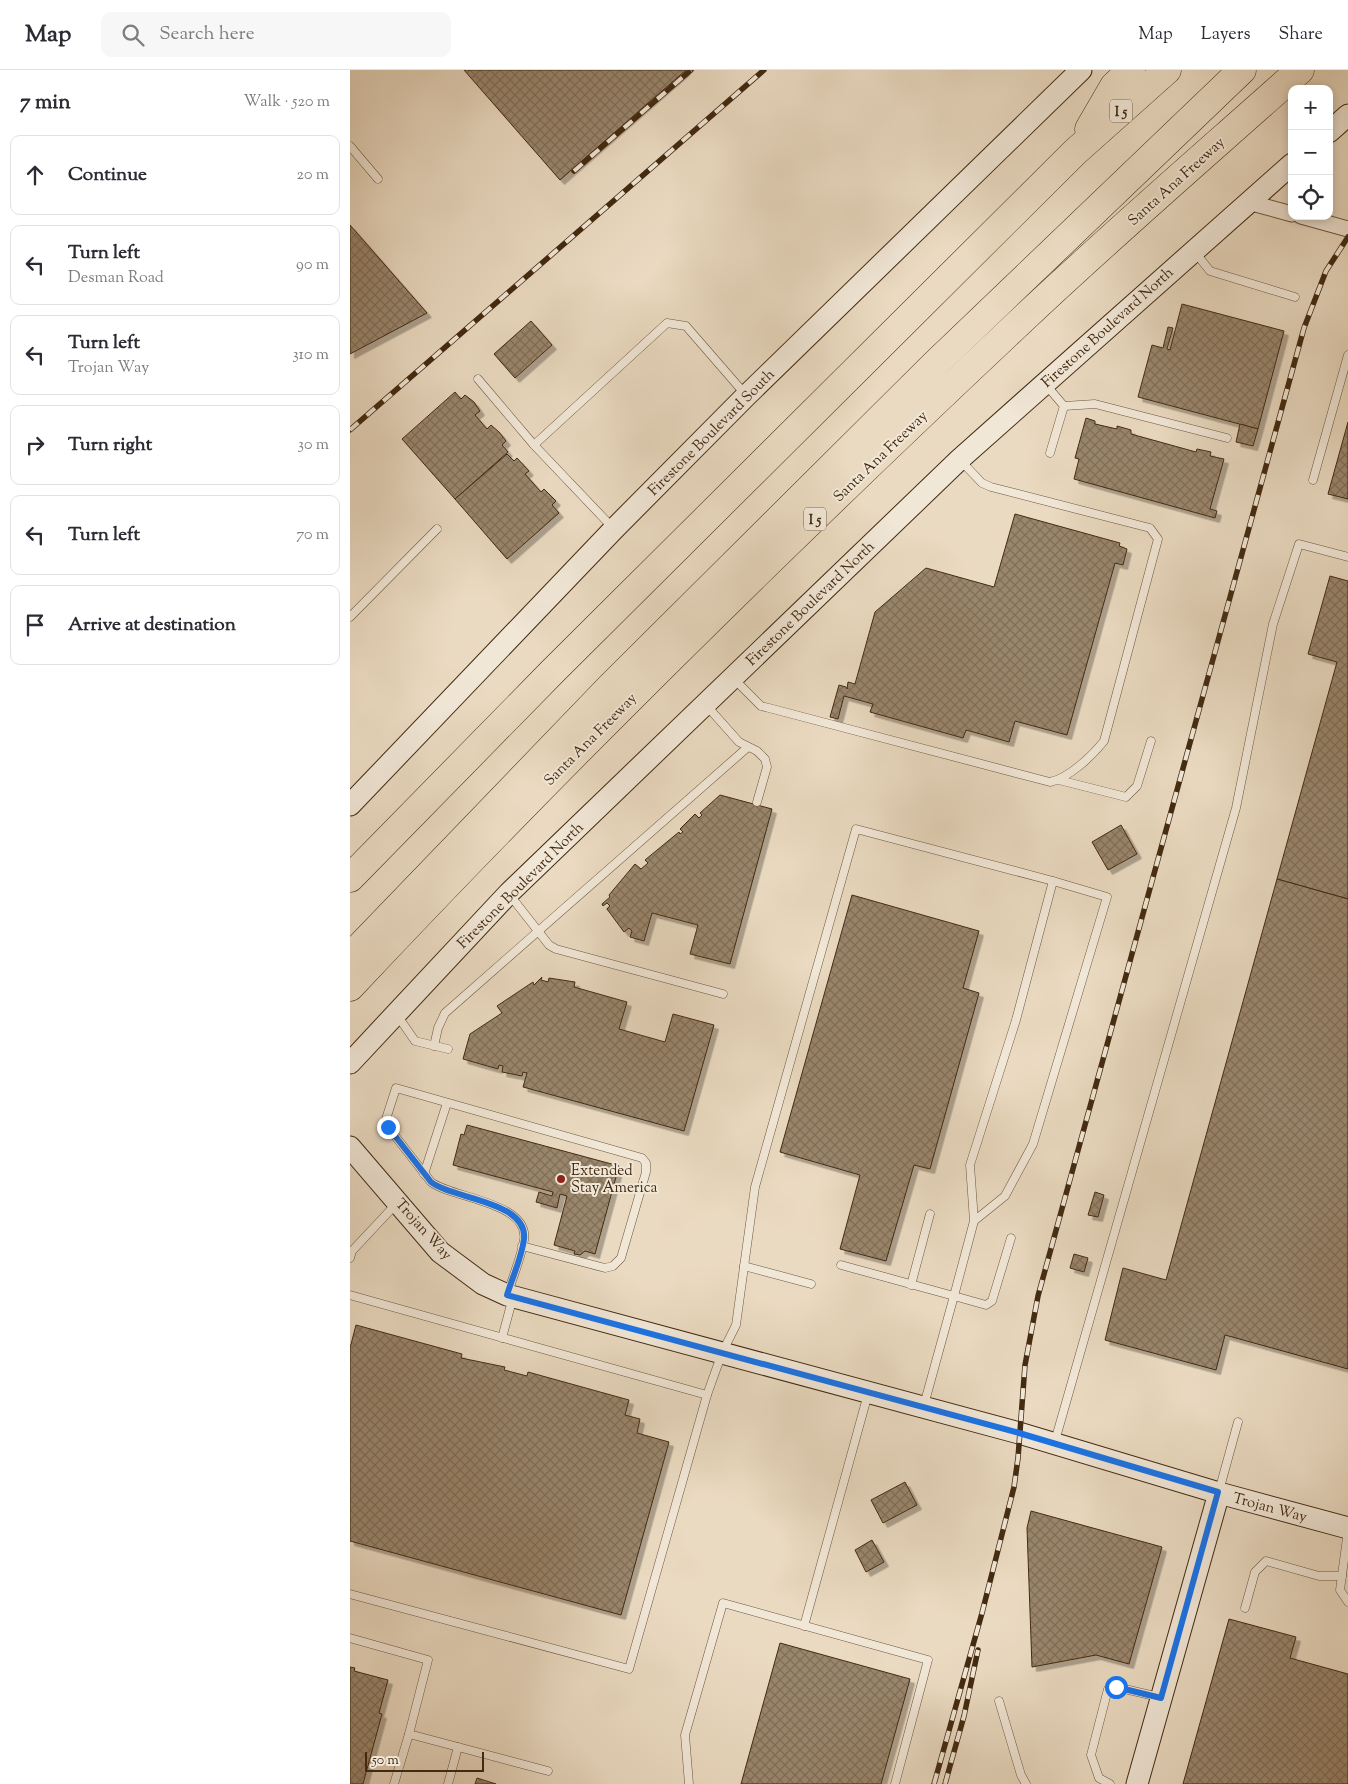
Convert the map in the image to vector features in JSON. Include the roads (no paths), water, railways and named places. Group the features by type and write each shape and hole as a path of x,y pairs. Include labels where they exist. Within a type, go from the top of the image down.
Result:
{"highway":[{"path":"1075,152 1114,86 1131,70"},
{"name":"I 5","path":"350,878 552,671 1075,152 1167,70"},
{"path":"350,957 618,679 934,365 1242,70"},
{"name":"Santa Ana Freeway","path":"350,988 468,862 636,691 1024,317 1300,70"}],"street":[{"name":"Firestone Boulevard South","path":"350,805 614,529 746,396 1081,70"},
{"path":"1331,130 1348,115"},
{"name":"Firestone Boulevard North","path":"350,1063 509,893 960,459 1288,167"},
{"path":"1248,202 1288,213"},
{"path":"1316,220 1348,229"},
{"name":"Trojan Way","path":"350,1147 440,1252 483,1284 510,1296 924,1407 1348,1528"},
{"path":"1137,1784 1218,1492"}],"lane":[{"path":"350,146 378,179"},
{"path":"1194,250 1210,271 1295,297"},
{"path":"534,445 668,323 686,326 746,396"},
{"path":"1312,480 1348,356"},
{"path":"478,379 534,445 614,529"},
{"path":"1044,384 1064,406"},
{"path":"1064,406 1095,404 1227,438"},
{"path":"1050,453 1064,406"},
{"path":"732,678 761,706 1050,782 1059,780 1098,749 1104,741 1158,539 1150,528 991,487 982,482 960,459"},
{"path":"350,618 437,529"},
{"path":"1054,1443 1236,808 1273,624 1299,544 1348,557"},
{"path":"705,704 739,742 757,751 765,759 767,767 757,802"},
{"path":"1059,780 1126,797 1137,786 1151,741"},
{"path":"434,1046 438,1028 445,1014 748,747"},
{"path":"350,1594 630,1669 707,1395 722,1353 736,1325 755,1187 856,829 1107,897 1033,1144 1005,1196 974,1221"},
{"path":"924,1407 974,1221 970,1166 1016,1020 1053,881"},
{"path":"509,893 549,945 556,949 723,994"},
{"path":"396,1013 415,1041 448,1049"},
{"path":"502,1338 510,1296 522,1246 524,1238 521,1227 505,1210 498,1206 439,1189 424,1174 388,1127 386,1120 396,1088 642,1158 646,1164 646,1172 621,1258 614,1266 605,1268 522,1246"},
{"path":"424,1174 447,1103"},
{"path":"350,1258 352,1251 398,1202"},
{"path":"911,1285 930,1214"},
{"path":"841,1265 986,1305 992,1301 1011,1238"},
{"path":"744,1266 811,1284"},
{"path":"350,1295 707,1395"},
{"path":"804,1626 869,1392"},
{"path":"1218,1492 1238,1422"},
{"path":"1348,1528 1340,1590 1348,1602"},
{"path":"1245,1608 1255,1572 1266,1561 1319,1576 1342,1576"},
{"path":"690,1784 685,1735 722,1603 928,1660 895,1784"},
{"path":"350,1638 428,1660 394,1784"},
{"path":"1110,1784 1099,1778 1091,1755 1108,1689 1116,1687 1161,1698"},
{"path":"999,1701 1021,1775 1026,1784"},
{"path":"409,1734 548,1771"},
{"path":"448,1784 458,1747"}],"railway":[{"path":"574,171 691,70"},
{"path":"350,430 764,70"},
{"path":"934,1784 982,1613 1014,1487 1025,1365 1038,1296 1304,328 1326,271 1348,237"},
{"path":"945,1784 964,1716 978,1650"}],"place":[{"name":"Extended Stay America","path":"561,1179"}]}
